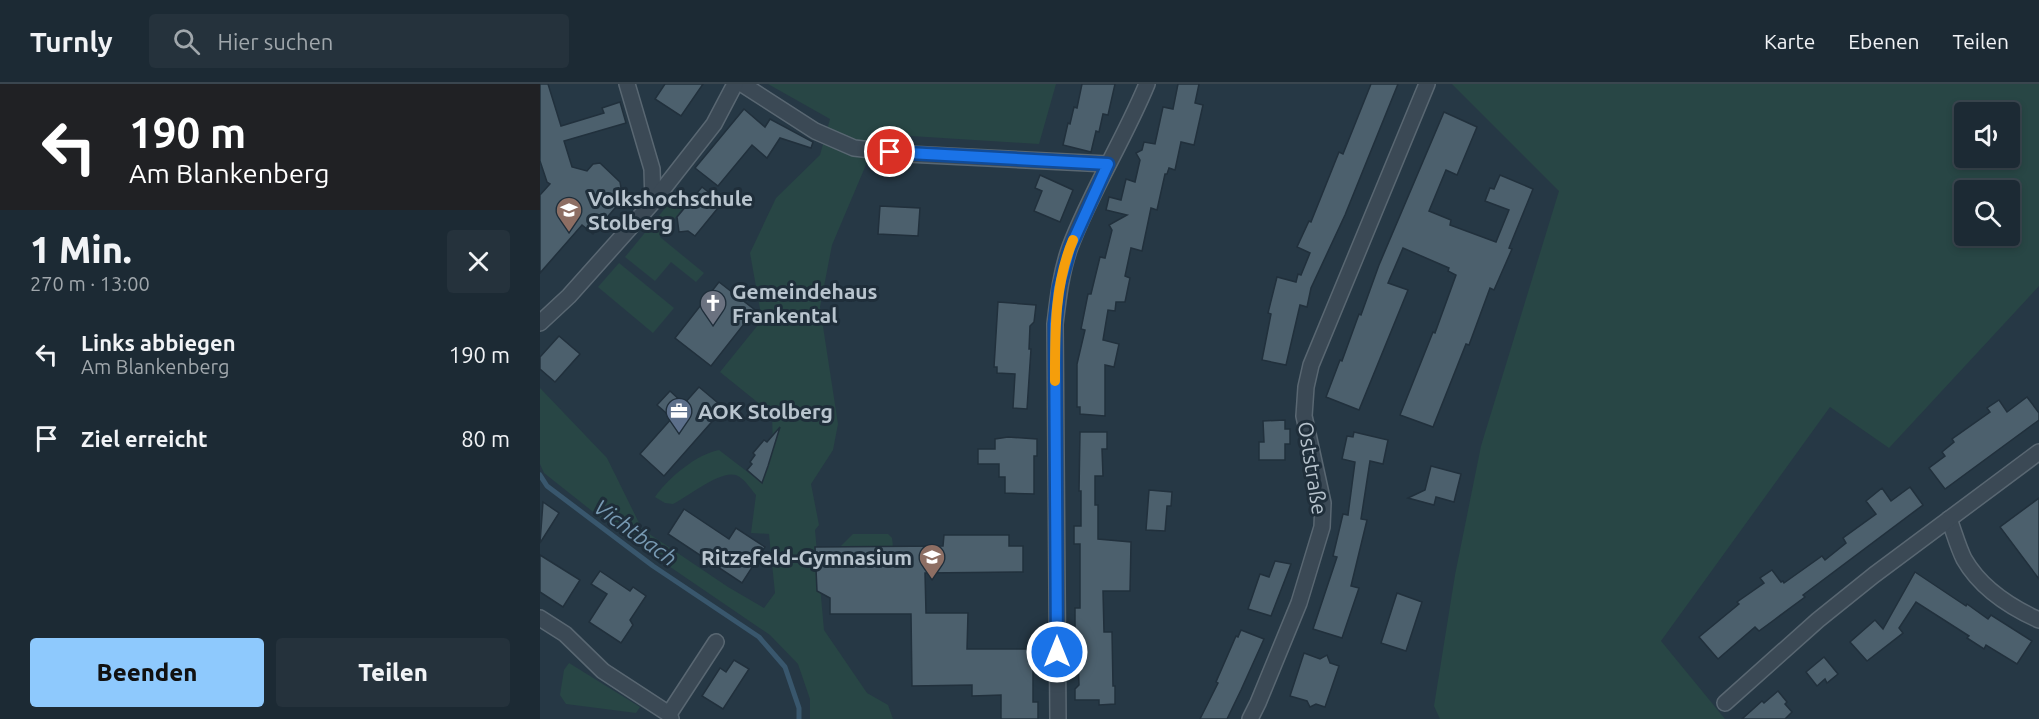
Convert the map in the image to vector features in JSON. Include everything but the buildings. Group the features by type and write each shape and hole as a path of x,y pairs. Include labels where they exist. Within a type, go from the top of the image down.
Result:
{"street":[{"path":"627,84 652,168 653,202"},
{"path":"540,323 569,296 653,202 714,124 735,84"},
{"path":"742,84 816,131 854,148 907,154 1108,164"},
{"path":"1058,719 1055,324 1059,288 1070,248 1147,84"},
{"name":"Oststraße","path":"1250,719 1299,603 1322,527 1323,502 1304,416 1306,387 1311,365 1427,84"},
{"path":"1725,703 1818,620 1874,575 2039,452"},
{"path":"1949,519 1965,560 1985,585 2013,608 2039,620"},
{"path":"540,618 565,634 603,671 670,716 716,642"}],"green space":[{"path":"768,84 1056,84 1039,144 879,134 832,245 820,307 838,424 833,450 811,484 819,525 815,530 824,630 867,693 888,705 893,719 810,719 810,699 798,664 770,635 616,530 544,473 540,464 540,388 607,458 642,529 728,587 764,608 775,593 769,534 751,533 756,495 742,478 736,475 721,476 673,504 665,503 655,497 667,482 684,468 702,456 719,450 762,483 773,448 772,414 720,372 762,320 750,253 776,198 820,155 830,119"},
{"path":"1452,84 2039,84 2039,286 1889,448 1830,407 1661,641 1725,719 1440,719 1434,706 1455,575 1481,446 1559,191"},
{"path":"680,190 690,199 660,237 704,273 696,282 671,262 655,281 625,257"},
{"path":"619,263 674,308 653,333 598,287"},
{"path":"853,534 888,534 892,538 893,547 840,547"},
{"path":"569,663 640,707 636,713 566,704 560,695 564,670"}],"waterway":[{"name":"Vichtbach","path":"540,475 547,486 653,566 759,637 785,667 799,708 799,719"}],"slow traffic":[{"path":"1055,381 1055,324 1059,288 1073,240"}],"place":[{"name":"Volkshochschule Stolberg","path":"569,233"},
{"name":"Gemeindehaus Frankental","path":"713,326"},
{"name":"AOK Stolberg","path":"679,434"},
{"name":"Ritzefeld-Gymnasium","path":"932,580"}],"route":[{"path":"890,152 1108,164 1070,248 1059,288 1055,324 1057,652"}]}
